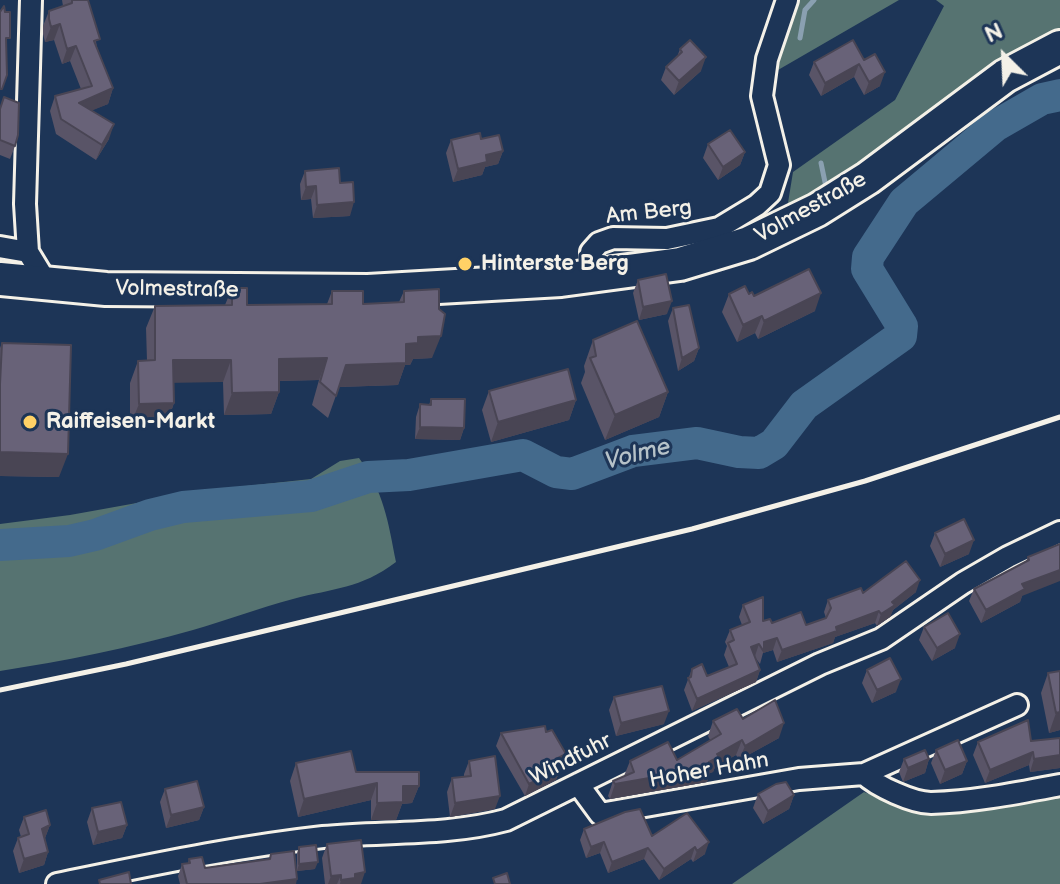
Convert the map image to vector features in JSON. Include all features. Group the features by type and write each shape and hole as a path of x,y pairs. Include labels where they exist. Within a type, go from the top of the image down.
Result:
{"main road":[{"name":"Volmestraße","path":"0,279 136,290 368,291 594,277 680,264 749,243 783,228 868,178 1005,76 1060,47"}],"street":[{"path":"31,0 25,204 28,252 48,285"},
{"name":"Am Berg","path":"594,277 591,252 599,243 613,238 667,239 719,228 757,205 770,193 779,165 762,96 767,59 787,0"},
{"path":"0,247 28,252"},
{"name":"Windfuhr","path":"57,884 251,845 373,832 457,829 487,825 519,814 820,664 881,639 963,583 1060,532"},
{"name":"Hoher Hahn","path":"578,784 600,814 799,779 864,774 1017,705"},
{"path":"864,774 874,784 928,803 1060,785"}],"green space":[{"path":"800,0 899,0 778,70 784,33"},
{"path":"936,0 1060,0 1060,29 975,75 866,162 787,209 793,172 895,100 944,6"},
{"path":"359,458 380,495 390,533 396,562 383,571 346,586 169,637 97,654 0,671 0,524 209,490 311,479 340,461"},
{"path":"864,792 902,807 1060,793 1060,884 732,884"}],"building":[{"path":"72,0 88,0 100,39 94,41 113,88 79,103 114,124 102,145 61,119 55,96 92,86 76,46 67,49 60,24 51,27 49,19 49,11 72,3"},
{"path":"4,6 5,12 10,12 10,38 6,38 7,75 0,89 0,12"},
{"path":"690,40 706,57 679,81 666,67"},
{"path":"853,40 864,60 875,54 885,72 869,82 859,64 825,83 814,62"},
{"path":"4,97 19,103 15,146 0,140 0,109"},
{"path":"730,130 745,152 723,167 708,144"},
{"path":"480,133 481,139 499,135 503,151 486,155 487,162 458,169 451,140"},
{"path":"339,168 340,183 353,182 354,202 317,205 316,186 306,187 305,171"},
{"path":"809,269 821,293 764,321 762,316 743,325 729,294 745,286 754,296"},
{"path":"666,274 672,301 643,307 638,280"},
{"path":"232,288 247,288 247,305 332,304 332,291 363,291 363,304 404,302 404,291 439,289 439,309 445,314 441,336 418,337 418,343 406,344 406,363 346,365 336,396 320,382 327,358 279,359 279,392 232,393 231,360 173,360 174,403 139,404 138,361 155,360 155,306 232,305"},
{"path":"689,305 699,348 682,358 673,308"},
{"path":"637,321 668,392 615,415 590,358 596,356 593,340"},
{"name":"Raiffeisen-Markt","path":"2,343 71,345 68,454 0,452"},
{"path":"568,369 576,400 498,422 489,391"},
{"path":"431,399 465,399 464,428 420,427 420,404 431,405"},
{"path":"964,519 974,540 945,554 935,533"},
{"path":"1060,544 1060,570 1022,584 1025,589 986,610 974,589 1029,560 1028,557"},
{"path":"906,561 920,580 892,602 895,605 881,614 879,611 836,627 837,631 782,650 777,638 764,642 764,652 759,644 751,647 760,670 697,699 688,678 692,669 702,664 707,676 737,664 728,643 734,640 730,630 750,622 743,605 763,597 763,621 770,619 772,623 801,612 806,625 826,618 831,608 828,600 861,588 863,593"},
{"path":"948,613 960,634 937,648 924,627"},
{"path":"890,658 901,679 877,690 867,670"},
{"path":"1060,671 1060,712 1056,713 1048,673"},
{"path":"662,686 669,711 621,723 614,697"},
{"path":"775,700 784,723 745,746 742,740 717,754 719,757 709,762 712,767 615,784 613,781 634,772 630,761 668,742 677,760 721,734 713,721 737,709 743,719"},
{"path":"1028,720 1031,741 1060,738 1060,755 1034,759 1033,752 990,770 978,742"},
{"path":"545,726 546,732 552,730 566,754 556,759 561,768 529,784 501,733"},
{"path":"958,740 967,761 945,770 936,750"},
{"path":"925,750 929,759 908,768 904,759"},
{"path":"351,751 356,772 419,772 419,786 403,786 403,802 377,803 377,783 304,799 296,763"},
{"path":"495,756 500,796 455,803 452,778 471,776 469,761"},
{"path":"197,781 204,807 171,815 165,789"},
{"path":"786,782 794,795 768,811 758,794"},
{"path":"121,802 127,825 98,832 92,808"},
{"path":"640,809 652,836 687,813 709,842 697,851 695,847 664,869 648,848 612,862 604,842 591,847 584,829"},
{"path":"46,810 50,825 42,829 48,852 24,859 18,838 29,834 24,817"},
{"path":"361,840 365,872 355,874 355,878 341,880 341,875 331,876 327,844"},
{"path":"316,845 318,862 299,864 299,847"},
{"path":"294,851 297,879 260,884 187,884 182,864 190,863 189,859 202,857 205,868 270,859 271,854"},
{"path":"129,872 131,884 100,884 99,880"},
{"path":"507,873 510,884 495,884 493,878"}],"waterway":[{"path":"800,38 805,10 814,0"},
{"name":"Volme","path":"0,545 69,541 183,507 311,496 368,477 409,475 523,455 556,472 572,474 633,451 697,443 759,453 774,444 804,405 901,336 902,326 867,269 868,257 904,202 995,126 1042,99 1060,95"},
{"path":"821,163 826,187"}],"railway":[{"path":"0,690 126,664 692,529 865,481 1060,417"}],"place":[{"name":"Hinterste Berg","path":"465,264"},
{"name":"Raiffeisen-Markt","path":"30,422"}]}
